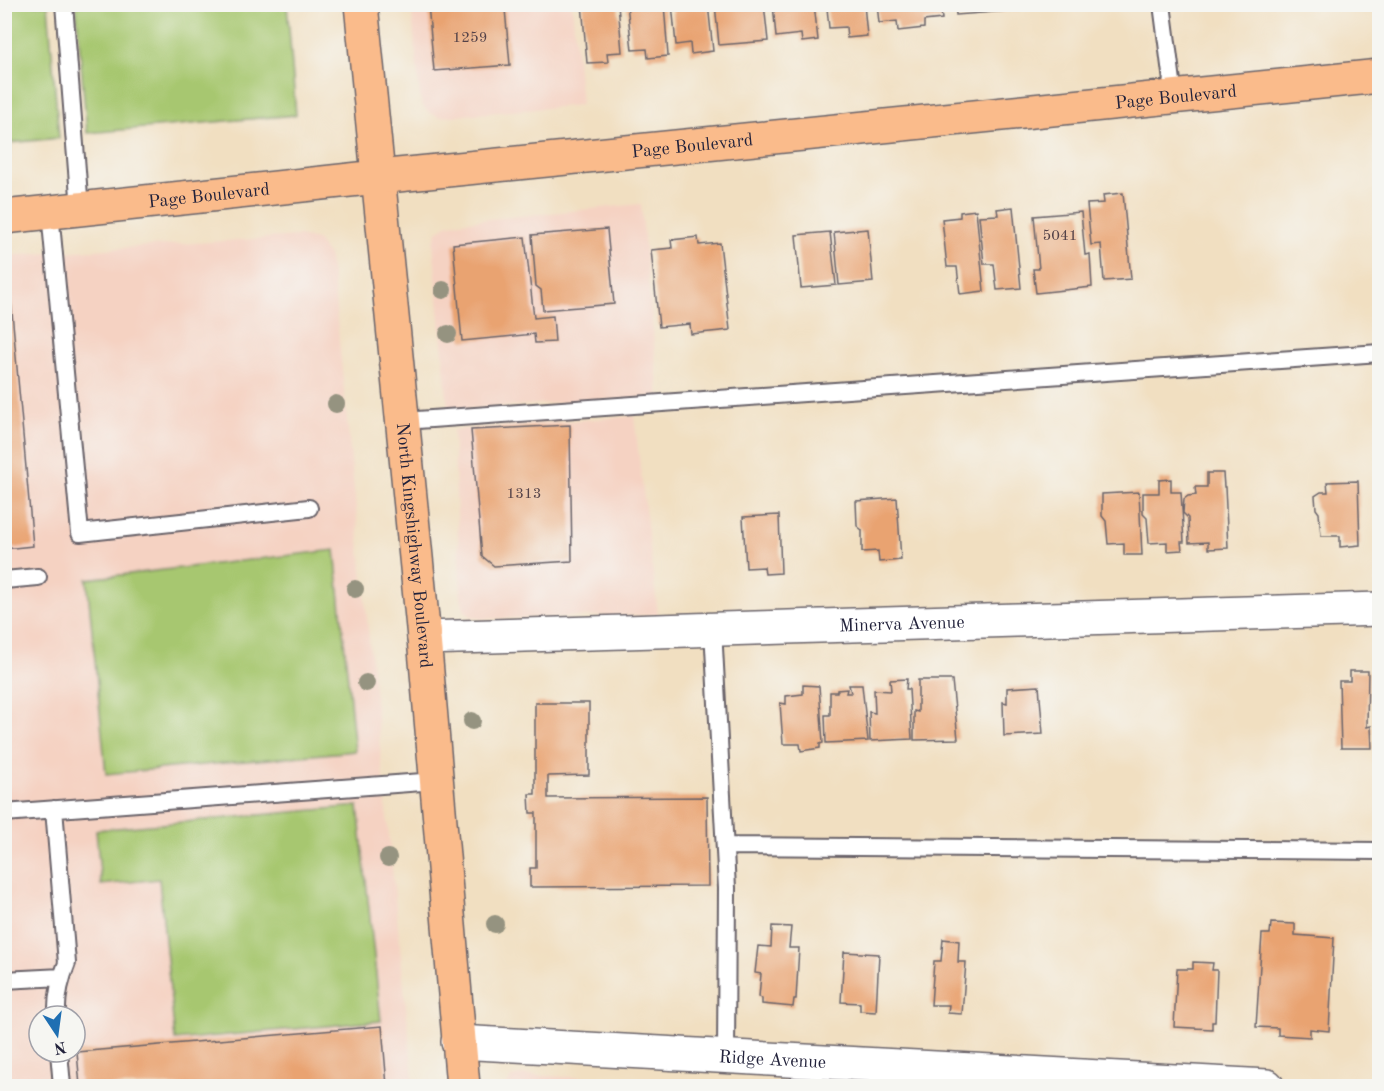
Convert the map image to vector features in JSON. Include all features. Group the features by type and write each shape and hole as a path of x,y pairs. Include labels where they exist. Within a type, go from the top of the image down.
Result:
{"main road":[{"name":"North Kingshighway Boulevard","path":"361,4 424,638 462,1086"},
{"name":"Page Boulevard","path":"4,217 1380,76"}],"street":[{"name":"Minerva Avenue","path":"424,638 1380,609"},
{"name":"Ridge Avenue","path":"458,1042 1267,1086"}],"lane":[{"path":"64,4 65,210 80,533 309,508"},
{"path":"1162,4 1174,97"},
{"path":"402,421 1380,353"},
{"path":"4,580 38,577"},
{"path":"713,630 727,888 726,1057"},
{"path":"4,813 436,781"},
{"path":"54,809 67,963 57,1004"},
{"path":"724,846 1380,851"},
{"path":"4,980 62,977"},
{"path":"61,1064 62,1086"}],"shaded area":[{"path":"411,5 572,5 581,105 440,117 428,112 422,105 420,97"},
{"path":"641,204 659,397 448,410 433,243 437,232 446,225 460,222"},
{"path":"299,236 317,240 328,255 333,280 414,1086 5,1086 5,256"},
{"path":"634,416 658,615 481,619 471,616 464,610 461,597 453,430"},
{"path":"523,1075 685,1082 685,1086 506,1086 512,1077"}],"green space":[{"path":"5,4 48,5 59,138 10,143 10,154 5,154"},
{"path":"76,5 287,5 296,115 87,133"},
{"path":"335,550 355,751 106,774 87,579"},
{"path":"358,806 381,1021 175,1040 159,879 101,885 96,830"}],"building":[{"path":"428,4 498,4 498,9 505,9 510,65 434,71"},
{"path":"582,4 618,4 622,52 607,53 608,62 587,63"},
{"path":"627,4 664,4 668,56 648,58 647,49 632,50"},
{"path":"672,4 708,4 713,51 691,54 690,43 676,45"},
{"path":"715,4 764,4 768,41 719,45"},
{"path":"773,4 814,4 818,40 802,42 801,34 776,37"},
{"path":"824,4 864,4 867,36 847,38 846,27 829,28 827,8"},
{"path":"877,4 940,4 942,19 924,21 924,28 898,31 897,21 879,23"},
{"path":"955,4 1021,4 1021,10 956,15"},
{"path":"1123,193 1131,279 1104,281 1101,244 1091,245 1087,204 1104,203 1103,195"},
{"path":"1013,207 1021,288 997,290 994,264 984,264 979,216 998,215 997,209"},
{"path":"976,210 984,291 960,294 957,267 947,267 942,219 960,217 960,212"},
{"path":"1081,212 1085,255 1090,254 1092,287 1036,293 1033,269 1039,269 1034,216"},
{"path":"607,229 614,304 543,310 541,290 536,286 532,235"},
{"path":"868,229 873,282 839,285 834,232"},
{"path":"830,232 836,285 801,288 796,235"},
{"path":"525,237 534,318 553,316 555,342 535,343 534,334 462,341 453,244"},
{"path":"698,237 699,245 720,243 730,330 691,334 690,324 659,327 651,250 672,248 671,240"},
{"path":"4,301 11,301 33,546 4,549"},
{"path":"570,425 572,561 494,566 482,556 471,430"},
{"path":"1207,473 1223,473 1228,548 1208,549 1208,542 1189,543 1188,518 1183,513 1184,499 1196,495 1195,487 1207,487"},
{"path":"1171,479 1171,492 1181,492 1184,542 1181,542 1182,550 1167,551 1167,542 1149,543 1147,518 1143,514 1143,493 1159,493 1159,480"},
{"path":"1358,481 1360,545 1340,547 1340,536 1321,536 1315,496 1321,492 1328,492 1327,482"},
{"path":"1139,492 1142,555 1124,555 1124,543 1108,544 1106,521 1102,516 1102,494"},
{"path":"897,498 901,560 879,562 878,551 862,552 862,530 857,526 856,501"},
{"path":"779,515 781,573 765,574 764,567 746,568 743,517"},
{"path":"1350,671 1368,671 1367,727 1371,726 1372,748 1341,748 1339,681 1350,681"},
{"path":"907,679 906,689 909,689 912,739 870,741 869,712 875,713 874,690 891,691 890,680"},
{"path":"918,680 952,680 958,739 914,740 914,711 918,712"},
{"path":"1375,681 1380,681 1380,728 1376,729"},
{"path":"803,685 819,686 823,743 820,744 820,748 801,751 800,744 783,744 780,703 786,704 786,696 803,694"},
{"path":"849,685 862,685 868,741 826,743 825,715 830,715 830,692 847,689 846,693 851,693"},
{"path":"1039,686 1043,734 1004,736 1003,702 1007,703 1007,688"},
{"path":"535,703 589,703 589,775 548,776 548,798 707,797 708,886 530,887 530,868 536,868 536,813 530,813 529,794 535,794"},
{"path":"1271,923 1295,924 1295,935 1334,938 1329,1031 1310,1029 1310,1037 1278,1035 1278,1028 1256,1027 1262,934 1270,934"},
{"path":"772,926 791,927 789,948 799,948 796,999 794,999 793,1007 762,1004 762,998 759,997 761,974 755,973 758,946 771,947"},
{"path":"943,939 959,941 958,962 966,962 962,1014 948,1013 949,1005 931,1005 934,961 941,961"},
{"path":"844,952 879,954 876,1012 860,1011 860,1003 841,1002"},
{"path":"1193,962 1213,963 1212,970 1217,970 1215,1022 1212,1022 1212,1029 1174,1027 1177,969 1193,969"},
{"path":"382,1026 387,1086 80,1086 78,1064 87,1064 87,1051"}]}
